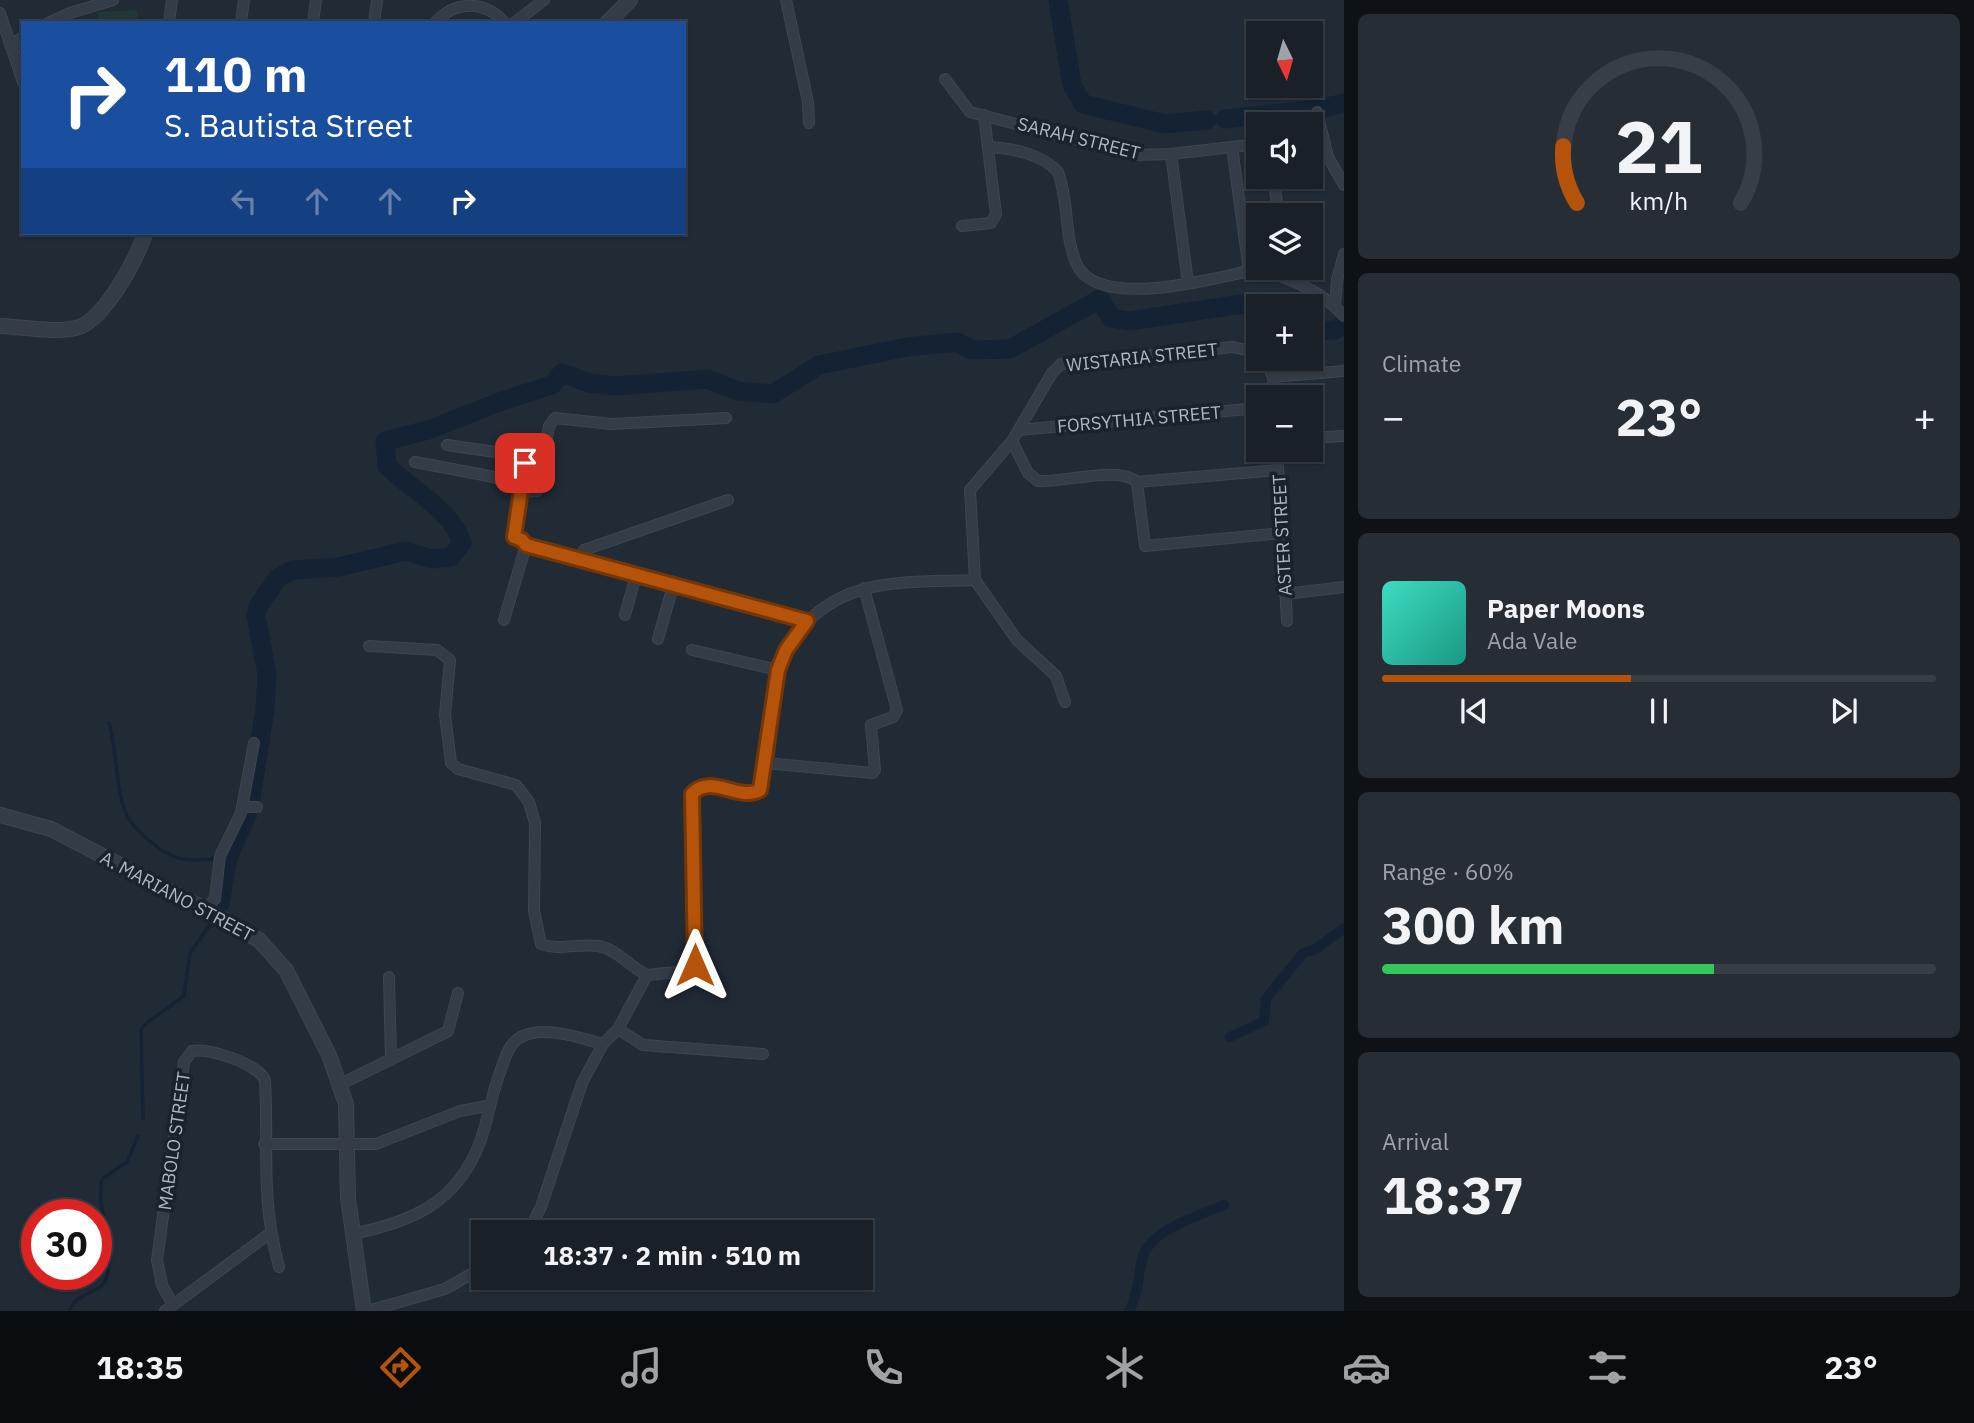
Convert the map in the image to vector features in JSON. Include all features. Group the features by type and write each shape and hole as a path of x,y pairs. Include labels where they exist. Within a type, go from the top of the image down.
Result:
{"street":[{"path":"53,21 91,5 113,0"},
{"path":"169,21 172,0"},
{"path":"241,21 244,0"},
{"path":"313,21 316,0"},
{"path":"374,21 377,0"},
{"path":"517,21 544,0"},
{"path":"609,21 630,0"},
{"path":"786,0 808,102 809,124"},
{"path":"436,21 442,13 470,3 484,4 503,21"},
{"path":"0,13 21,76"},
{"path":"10,45 21,38"},
{"name":"SARAH STREET","path":"945,79 965,109 1134,155 1171,155 1246,145"},
{"path":"962,226 991,223 996,214 984,115"},
{"path":"1323,137 1328,157 1344,185"},
{"path":"989,147 1022,152 1046,162 1058,173 1072,251 1077,265 1091,281 1152,289 1246,272"},
{"path":"1232,147 1246,249"},
{"path":"1171,155 1188,283"},
{"path":"0,326 68,329 84,325 125,277 144,235"},
{"path":"1335,306 1344,254"},
{"path":"1296,280 1335,306 1344,316"},
{"name":"WISTARIA STREET","path":"1019,430 1052,373 1061,364 1233,348 1246,351"},
{"path":"1271,371 1273,385"},
{"path":"1273,376 1344,371"},
{"name":"FORSYTHIA STREET","path":"1019,430 1246,409"},
{"path":"415,461 494,477 521,492 537,491 549,426 555,418 611,424 726,418"},
{"path":"1019,430 970,490 975,580 1017,640 1056,677 1065,702"},
{"path":"1323,437 1344,436"},
{"path":"1012,441 1028,473 1038,481 1115,474 1131,477 1137,482 1145,546 1282,533"},
{"path":"447,445 523,456 525,463 514,537 526,545 807,621"},
{"name":"ASTER STREET","path":"1278,462 1287,621"},
{"path":"1137,482 1278,470"},
{"path":"580,560 584,550 728,500"},
{"path":"504,620 526,545"},
{"path":"625,615 636,575"},
{"path":"369,646 437,650 450,660 445,715 452,763 458,769 516,785 525,792 533,813 534,911 541,944 549,947 606,948 647,975 687,971 695,965 692,794 707,786 756,793 762,783 778,670 786,650 807,621 834,598 864,588 975,580"},
{"path":"658,639 673,586"},
{"path":"1285,593 1344,587"},
{"path":"765,763 873,773 875,770 872,725 893,717 897,710 864,588"},
{"path":"692,650 778,670"},
{"path":"211,913 220,856 248,807 259,761 254,743"},
{"name":"A. MARIANO STREET","path":"0,815 51,830 211,913 259,940 286,970 341,1084 346,1104 345,1146 352,1234 366,1311"},
{"path":"534,1220 541,1207 582,1083 603,1044 618,1029 647,975"},
{"path":"389,977 391,1060"},
{"path":"341,1084 448,1031 452,1027 458,993"},
{"path":"618,1029 643,1045 763,1054"},
{"path":"352,1234 403,1222 425,1211 454,1189 480,1141 487,1107 509,1048 521,1037 535,1033 569,1035 603,1044"},
{"name":"MABOLO STREET","path":"169,1308 157,1260 184,1062 192,1051 206,1051 253,1067 262,1074 265,1087 264,1144"},
{"path":"279,1267 270,1234 264,1192 264,1144 376,1144 460,1111 487,1107"},
{"path":"169,1308 270,1234"},
{"path":"366,1311 445,1289 471,1274"}],"green space":[{"path":"137,10 138,21 99,21 98,12"}],"waterway":[{"path":"1058,0 1072,85 1083,104 1165,124 1207,120"},
{"path":"1225,119 1319,109 1344,103"},
{"path":"222,858 228,857 249,811 265,709 267,674 256,616 258,606 278,578 292,570 339,567 405,551 432,559 451,557 462,543 457,531 440,510 387,466 385,441 428,430 552,385 562,373 589,383 616,386 707,379 738,391 773,394 819,365 907,347 957,342 972,350 1010,349 1100,299 1111,318 1129,321 1246,303"},
{"path":"1323,330 1335,330 1344,325"},
{"path":"109,723 119,787 131,822 152,843 167,853 188,860 213,859"},
{"path":"220,904 228,857"},
{"path":"143,1118 141,1031 144,1025 184,996 190,953 214,919"},
{"path":"1230,1037 1264,1021 1266,999 1303,953 1314,950 1344,928"},
{"path":"70,1311 76,1300 98,1288 106,1279 109,1254 101,1203 102,1179 127,1162 138,1136"},
{"path":"1129,1311 1144,1254 1154,1240 1182,1222 1224,1205"}],"route":[{"path":"525,463 514,537 526,545 807,621 786,650 778,670 760,790 751,793 702,786 692,794 695,965"}]}
